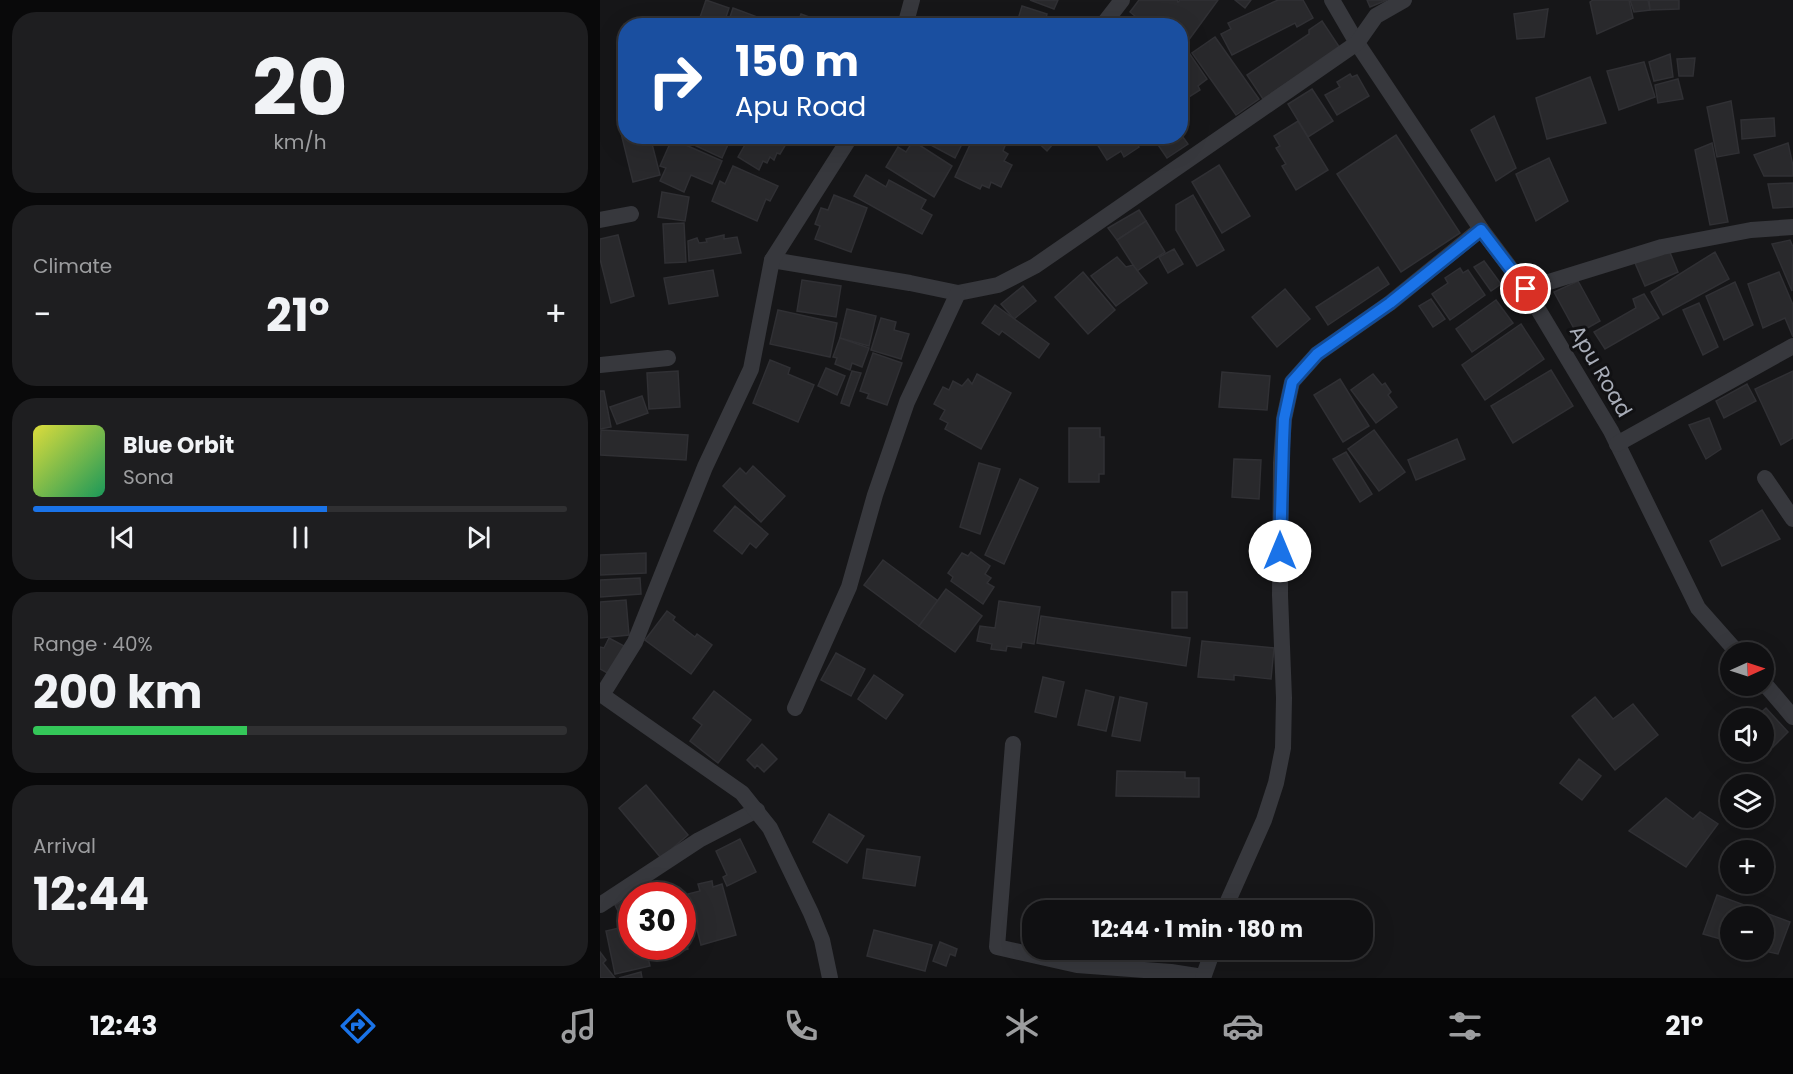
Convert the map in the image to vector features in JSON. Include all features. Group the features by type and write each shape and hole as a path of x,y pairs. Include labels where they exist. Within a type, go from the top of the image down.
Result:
{"street":[{"path":"907,18 912,0"},
{"path":"1108,18 1122,0"},
{"name":"Apu Road","path":"1332,0 1357,43 1481,230 1526,289 1617,444 1698,608 1728,642"},
{"path":"772,260 958,293 998,285 1035,266 1357,43 1376,16 1404,0"},
{"path":"830,978 822,940 811,913 770,828 757,810 742,793 601,694 635,642 705,467 751,369 772,260 846,144"},
{"path":"600,220 631,214"},
{"path":"1526,289 1662,247 1751,230 1793,226"},
{"path":"1228,900 1264,820 1276,783 1283,748 1284,698 1280,595 1281,463 1284,419 1292,382 1317,354 1390,303 1481,230"},
{"path":"795,708 849,587 875,495 907,402 958,293"},
{"path":"1617,444 1793,346"},
{"path":"600,366 668,358"},
{"path":"1765,478 1793,519"},
{"path":"1774,695 1793,717"},
{"path":"1013,744 997,947 1077,965 1171,972 1203,977 1209,960"},
{"path":"600,904 699,840 757,810"}],"building":[{"path":"706,0 729,8 726,18 700,18"},
{"path":"1030,0 1058,0 1054,9"},
{"path":"1139,0 1177,0 1178,2 1180,0 1218,0 1188,41 1188,18 1137,18 1130,12"},
{"path":"1235,0 1251,0 1245,8"},
{"path":"1278,0 1303,0 1313,18 1297,27 1295,23 1232,55 1221,34 1231,29 1228,23"},
{"path":"1367,0 1387,0 1370,7"},
{"path":"1593,0 1629,0 1633,18 1597,34 1590,2"},
{"path":"1630,0 1648,0 1650,10 1634,12"},
{"path":"1649,0 1679,0 1679,9 1650,10"},
{"path":"1022,6 1047,14 1046,18 1018,18"},
{"path":"733,8 760,18 730,18"},
{"path":"1548,9 1544,37 1517,39 1514,14"},
{"path":"801,14 812,18 800,18"},
{"path":"1322,21 1340,48 1263,99 1247,75 1309,34 1309,30"},
{"path":"1215,37 1259,99 1236,115 1192,53"},
{"path":"1188,51 1207,79 1198,86 1200,90 1189,97"},
{"path":"1670,54 1673,77 1654,81 1649,62"},
{"path":"1695,58 1693,76 1679,76 1677,59"},
{"path":"1644,62 1655,97 1619,110 1607,71"},
{"path":"1350,74 1352,77 1357,75 1369,96 1337,115 1325,95 1340,87 1337,82"},
{"path":"1590,77 1606,123 1547,139 1536,98"},
{"path":"1678,79 1683,99 1658,103 1655,85"},
{"path":"1312,89 1333,121 1308,137 1288,104"},
{"path":"1731,101 1739,153 1717,157 1707,107"},
{"path":"1494,116 1516,168 1496,181 1471,130"},
{"path":"1774,118 1775,136 1742,139 1741,120"},
{"path":"1298,121 1328,170 1296,190 1282,166 1286,164 1276,148 1280,146 1274,136"},
{"path":"1396,135 1460,233 1401,272 1337,174"},
{"path":"1712,143 1728,222 1710,225 1695,150"},
{"path":"1788,143 1793,176 1764,176 1754,155"},
{"path":"624,144 652,144 660,175 633,182"},
{"path":"670,144 683,144 722,161 712,184 691,175 684,192 660,181 666,168 660,166"},
{"path":"692,144 728,144 722,158"},
{"path":"745,144 786,144 774,160 770,157 767,163 763,161 759,170 738,157"},
{"path":"911,144 918,144 952,166 934,197 886,167 898,147 906,152"},
{"path":"929,144 962,144 955,158"},
{"path":"970,144 1006,144 1003,151 1008,154 1004,161 1012,165 1001,187 991,182 989,188 982,185 980,189 955,177"},
{"path":"1040,144 1053,144 1047,151"},
{"path":"1097,144 1137,144 1139,147 1124,157 1121,151 1107,160"},
{"path":"1157,144 1188,144 1167,158"},
{"path":"1549,158 1568,201 1536,221 1516,174"},
{"path":"1219,165 1250,216 1222,233 1192,182"},
{"path":"733,166 778,186 770,201 766,199 757,221 712,201 720,181 725,184"},
{"path":"866,175 886,187 889,180 926,200 921,209 932,215 922,234 854,196"},
{"path":"1793,183 1793,207 1773,208 1768,184"},
{"path":"662,192 689,197 685,221 658,217"},
{"path":"834,195 867,208 851,252 815,239 820,226 815,224 821,208 828,210"},
{"path":"1193,195 1224,250 1197,266 1176,230 1176,205"},
{"path":"1139,210 1146,221 1117,240 1108,228"},
{"path":"1146,221 1165,252 1137,271 1117,240"},
{"path":"684,223 686,262 665,263 663,224"},
{"path":"618,235 634,296 611,303 600,259 600,239"},
{"path":"724,235 724,239 737,237 741,253 689,261 688,241 697,238 699,243 707,242 706,239"},
{"path":"1790,240 1793,247 1792,291 1772,244"},
{"path":"1174,249 1183,264 1168,273 1159,257"},
{"path":"1669,250 1678,272 1645,286 1635,263"},
{"path":"1715,252 1729,279 1663,315 1651,292"},
{"path":"1117,257 1126,267 1133,265 1147,283 1116,306 1091,276"},
{"path":"1484,261 1501,284 1491,291 1474,267"},
{"path":"1378,267 1389,284 1328,325 1316,307"},
{"path":"1460,268 1463,273 1468,270 1485,295 1450,320 1432,294 1448,283 1445,278"},
{"path":"713,270 718,296 669,304 664,278"},
{"path":"1083,272 1115,310 1088,334 1055,297"},
{"path":"1779,272 1793,305 1793,337 1785,318 1763,328 1748,284"},
{"path":"802,280 841,286 836,317 797,311"},
{"path":"1578,281 1600,321 1577,334 1554,292"},
{"path":"1735,282 1753,325 1724,340 1706,296"},
{"path":"1023,286 1036,301 1014,319 1001,304"},
{"path":"1285,289 1310,319 1277,347 1252,317"},
{"path":"1644,294 1659,318 1605,349 1594,332 1636,308 1633,299"},
{"path":"1431,299 1445,319 1433,327 1419,306"},
{"path":"1496,300 1513,323 1472,352 1456,329"},
{"path":"1699,303 1718,347 1703,355 1683,310"},
{"path":"995,305 1049,344 1039,358 1002,331 999,335 982,323"},
{"path":"847,309 876,316 869,346 840,338"},
{"path":"778,310 837,323 830,357 770,344"},
{"path":"881,318 896,322 894,330 909,334 901,359 871,350"},
{"path":"1521,324 1544,359 1485,400 1462,365"},
{"path":"840,338 869,348 862,367 852,363 850,370 835,364 837,358 833,357"},
{"path":"873,353 902,363 887,405 867,398 869,394 860,391"},
{"path":"770,360 790,368 788,374 814,385 798,422 753,403"},
{"path":"826,368 845,376 837,395 818,386"},
{"path":"1551,370 1573,406 1513,443 1491,406"},
{"path":"678,371 680,407 649,409 647,373"},
{"path":"852,371 861,373 849,406 841,403"},
{"path":"1793,371 1793,438 1781,445 1755,389"},
{"path":"1222,372 1270,376 1267,410 1219,407"},
{"path":"977,374 1011,393 981,449 945,429 948,423 940,419 945,410 934,404 943,387 949,390 953,381 962,386 968,379 972,384"},
{"path":"1373,374 1382,385 1385,383 1391,392 1388,395 1397,407 1376,423 1351,390"},
{"path":"1340,379 1369,426 1343,442 1314,395"},
{"path":"1747,384 1756,401 1724,418 1716,401"},
{"path":"600,391 604,391 611,427 600,429"},
{"path":"642,396 648,413 617,424 610,407"},
{"path":"1709,418 1721,449 1706,459 1689,425"},
{"path":"1069,428 1100,428 1100,437 1104,437 1104,474 1099,474 1099,482 1069,482"},
{"path":"601,430 688,435 686,460 600,455"},
{"path":"1374,430 1405,472 1379,491 1348,449"},
{"path":"1457,439 1465,459 1416,480 1408,460"},
{"path":"1346,452 1372,494 1360,502 1333,459"},
{"path":"1234,459 1261,460 1259,499 1232,497"},
{"path":"979,463 1000,469 980,534 960,527"},
{"path":"753,466 785,496 761,522 723,486 740,468 746,474"},
{"path":"1020,479 1038,488 1004,564 985,555"},
{"path":"735,506 768,534 756,548 750,543 742,554 714,531"},
{"path":"1762,510 1780,539 1722,566 1710,541"},
{"path":"971,552 990,566 985,574 991,578 987,583 994,587 983,604 951,581 953,577 948,573 962,553 968,556"},
{"path":"646,553 646,573 600,575 600,555"},
{"path":"883,560 938,601 919,626 864,585"},
{"path":"640,578 641,594 600,597 600,580"},
{"path":"946,589 982,616 955,652 919,626"},
{"path":"1172,592 1187,592 1187,628 1172,628"},
{"path":"626,600 629,635 600,638 600,602"},
{"path":"999,601 1040,607 1034,644 1022,642 1021,648 1007,646 1006,651 991,649 992,644 977,641 980,626 995,628"},
{"path":"667,611 675,617 673,620 695,637 697,634 712,645 691,674 645,640"},
{"path":"1041,616 1190,638 1186,666 1037,643"},
{"path":"609,638 626,647 611,675 600,669 600,647 604,648"},
{"path":"1202,641 1274,648 1271,679 1234,675 1234,680 1198,677"},
{"path":"836,653 865,669 851,696 821,680"},
{"path":"874,675 903,695 886,719 858,699"},
{"path":"1043,677 1064,682 1056,717 1035,712"},
{"path":"1086,690 1114,697 1106,731 1078,725"},
{"path":"714,691 751,720 718,763 690,741 702,725 693,718"},
{"path":"1120,697 1147,703 1140,741 1112,736"},
{"path":"1595,697 1613,719 1633,704 1658,735 1615,770 1572,716"},
{"path":"1774,717 1788,732 1774,746"},
{"path":"762,744 777,759 764,772 757,765 755,768 747,760"},
{"path":"1579,759 1601,776 1582,800 1560,783"},
{"path":"1117,771 1185,772 1185,778 1199,778 1199,797 1116,796"},
{"path":"646,785 688,835 661,858 619,808"},
{"path":"1666,798 1693,819 1700,812 1718,824 1686,867 1629,831"},
{"path":"829,814 864,836 847,863 813,842"},
{"path":"740,839 756,872 727,886 723,877 727,875 716,851"},
{"path":"867,849 920,857 915,886 863,878"},
{"path":"712,881 713,887 722,884 736,935 701,945 696,925 696,892 700,891 698,884"},
{"path":"1717,895 1747,906 1720,906 1720,939 1703,934"},
{"path":"1774,916 1790,922 1778,954 1774,953"},
{"path":"618,928 618,960 648,960 650,966 615,974 606,931"},
{"path":"874,930 932,945 925,971 867,956"},
{"path":"940,942 957,949 955,956 950,954 946,966 933,961"},
{"path":"600,952 606,960 603,963 615,978 600,978"},
{"path":"641,972 642,978 619,978"}],"route":[{"path":"1280,551 1284,419 1292,382 1317,354 1390,303 1481,230 1526,289"}]}
